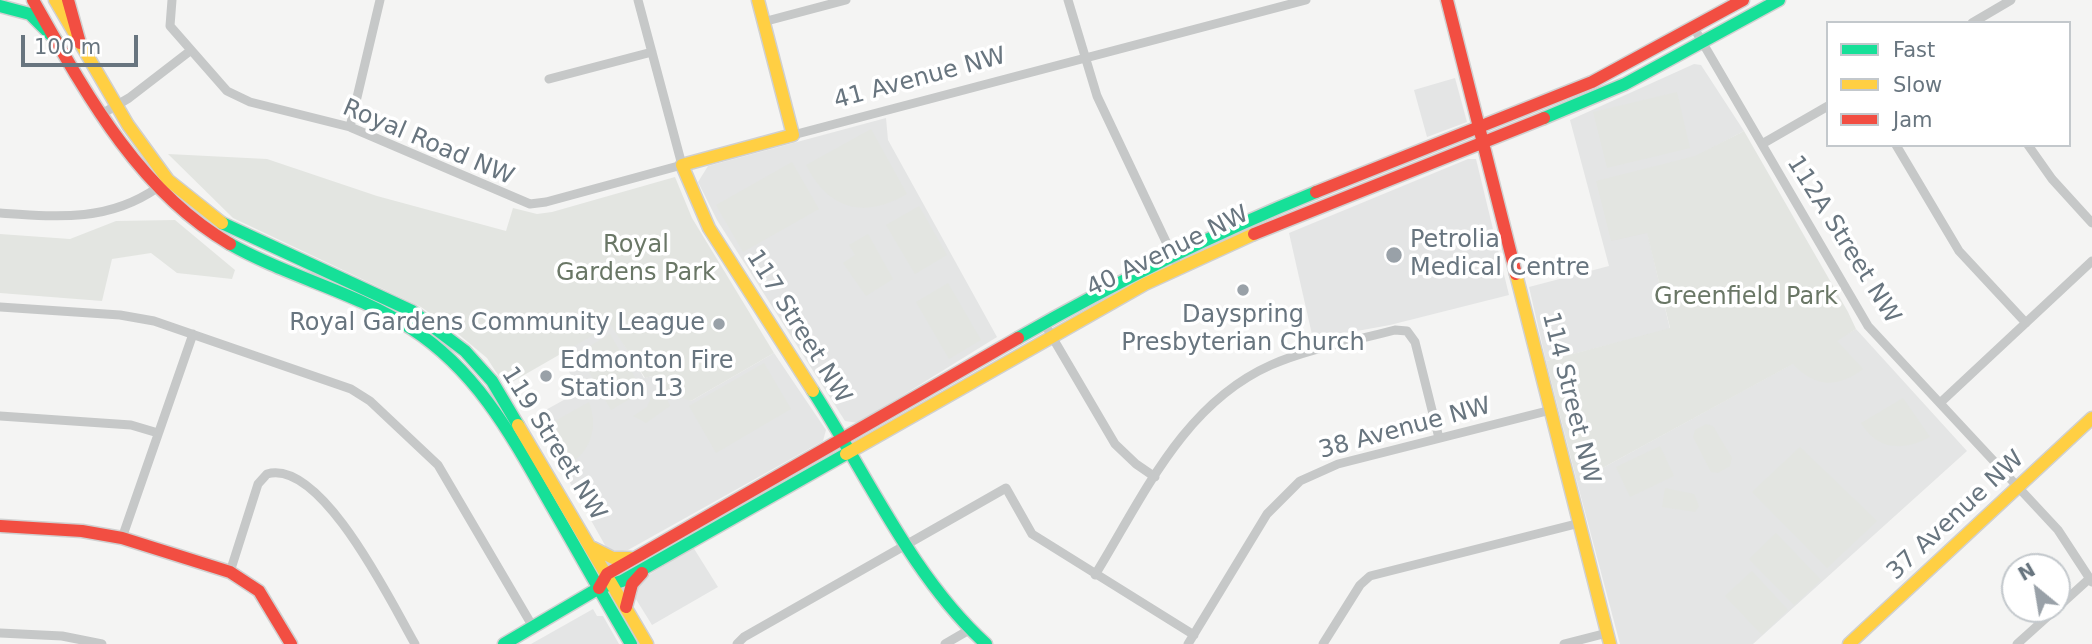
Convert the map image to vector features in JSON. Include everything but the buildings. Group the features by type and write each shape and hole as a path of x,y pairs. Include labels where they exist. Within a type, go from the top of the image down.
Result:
{"main road":[{"name":"119 Street NW","path":"33,0 100,115 133,161 227,227 412,312 465,351 492,381 593,548 647,644"},
{"name":"119 Street NW","path":"55,0 163,184 189,218 219,240 254,258 365,304 406,325 454,361 498,414 631,644"},
{"path":"68,0 80,43"},
{"path":"758,0 793,135"},
{"name":"114 Street NW","path":"1447,0 1609,639"},
{"name":"40 Avenue NW","path":"610,580 649,566 847,445 1172,255 1235,225 1591,82 1743,0"},
{"name":"40 Avenue NW","path":"1048,329 1265,229 1625,84 1703,44 1779,0"},
{"path":"0,6 30,14 56,40"},
{"name":"41 Avenue NW","path":"682,165 793,135"},
{"name":"117 Street NW","path":"682,165 709,228 847,445 933,590 969,630 986,644"},
{"name":"37 Avenue NW","path":"1857,641 2092,418"},
{"name":"40 Avenue NW","path":"504,644 599,588 636,558 847,445"},
{"path":"0,526 82,531 122,538 230,572 259,591 291,644"},
{"path":"593,548 613,558 636,558"},
{"path":"626,607 632,584 649,566"}],"street":[{"name":"Royal Road NW","path":"172,0 170,26 227,92 247,101 349,127 522,202 546,202"},
{"path":"349,127 380,0"},
{"name":"117 Street NW","path":"638,0 682,165"},
{"path":"763,22 846,0"},
{"path":"1068,0 1083,57 1097,96 1178,267"},
{"name":"41 Avenue NW","path":"793,135 1306,0"},
{"path":"1975,21 2011,0"},
{"name":"112A Street NW","path":"1694,28 1864,320 2067,542 2091,580"},
{"path":"100,115 117,106 190,51"},
{"path":"549,79 652,52"},
{"path":"1762,144 1826,107"},
{"path":"1897,147 1959,251 2026,323"},
{"path":"2029,147 2052,179 2092,223"},
{"name":"41 Avenue NW","path":"546,202 682,165"},
{"path":"0,213 89,216 111,211 163,184"},
{"path":"1940,403 2092,261"},
{"path":"0,307 128,316 193,334 328,379 370,401 438,465 533,627"},
{"path":"1048,329 1115,444 1155,477"},
{"path":"1095,575 1155,477 1198,417 1219,397 1258,372 1305,354 1395,330 1407,331 1415,342 1439,438"},
{"path":"122,538 193,334"},
{"name":"38 Avenue NW","path":"1191,640 1267,514 1288,491 1326,468 1551,410"},
{"path":"0,416 131,425 158,433"},
{"path":"230,572 258,484 264,475 275,472 301,483 338,516 415,644"},
{"path":"737,644 1006,488 1032,534 1191,640"},
{"path":"1323,644 1360,585 1370,576 1580,523"},
{"path":"2071,597 2091,580"},
{"path":"2017,644 2041,623"},
{"path":"945,644 969,630"},
{"path":"0,633 62,636 102,644"},
{"path":"1563,644 1609,639"}],"shaded area":[{"path":"1694,64 1701,65 1744,131 1637,188 1670,329 1546,361 1529,287 1609,266 1570,120"},
{"path":"1455,78 1467,122 1427,137 1414,90"},
{"path":"886,118 888,140 997,337 858,423 845,421 717,220 698,182 708,166"},
{"path":"1468,159 1476,159 1509,295 1390,325 1313,339 1289,233"},
{"path":"612,324 644,378 652,376 691,401 774,353 826,430 823,441 628,550 618,552 606,547 533,417 580,391 559,354"},
{"path":"1856,329 1967,451 1753,644 1620,644 1577,482"},
{"path":"693,547 718,587 652,625 634,596 638,582"},
{"path":"593,609 597,616 603,616 619,644 531,644"}],"green space":[{"path":"1677,92 1690,148 1607,168 1593,112"},
{"path":"871,129 907,194 876,206 849,206 825,192 806,165"},
{"name":"Greenfield Park","path":"1744,131 1848,312 1856,329 1837,341 1863,369 1845,380 1827,383 1810,378 1793,364 1577,482 1546,361 1670,328 1647,233 1611,241 1596,181 1695,156"},
{"name":"Royal Gardens Park","path":"168,154 267,159 377,196 506,231 513,208 537,214 552,212 675,177 692,218 774,353 691,401 664,392 652,376 645,378 611,325 505,386 487,358 421,307 233,218"},
{"path":"792,162 819,209 743,252 716,205"},
{"path":"919,206 947,255 915,274 886,225"},
{"path":"175,220 235,270 232,279 177,273 151,253 112,259 102,301 0,293 0,234 70,239 116,221"},
{"path":"868,234 893,279 866,296 843,263 855,255 849,245"},
{"path":"948,283 981,340 949,359 916,302"},
{"path":"610,334 643,391 611,410 578,353"},
{"path":"764,363 791,409 716,453 689,406"},
{"path":"653,393 666,397 670,406 646,423 633,416 647,407"},
{"path":"1903,398 1930,437 1901,446 1892,446 1875,439 1861,423"},
{"path":"589,402 593,420 591,436 584,451 571,463 551,429 553,422"},
{"path":"1706,424 1713,426 1732,458 1730,466 1718,473 1711,472 1693,437 1695,430"},
{"path":"1660,446 1674,476 1630,497 1616,467"},
{"path":"1800,447 1877,521 1827,568 1752,492"},
{"path":"1665,488 1694,494 1699,506 1695,512 1662,507"},
{"path":"1776,533 1821,580 1794,605 1749,559"},
{"path":"1752,571 1788,610 1762,635 1725,596"}],"traffic: fast":[{"path":"1544,118 1625,84 1779,0"},
{"path":"0,6 30,14 56,40"},
{"path":"1018,338 1164,260 1316,192"},
{"path":"222,223 412,311 465,351 492,381 518,425"},
{"path":"230,244 390,316 412,329 457,366 477,388 510,434 631,644"},
{"path":"813,391 913,557 960,618 986,644"},
{"path":"504,644 599,588 622,581 846,454"}],"traffic: slow":[{"path":"55,0 128,125 168,180 222,223"},
{"path":"758,0 793,135 682,165 709,228 813,391"},
{"path":"846,454 1145,284 1254,234"},
{"path":"1516,274 1610,644"},
{"path":"1849,644 2092,418"},
{"path":"518,425 647,644"},
{"path":"593,548 613,558 631,558"}],"traffic: jam":[{"path":"33,0 93,103 140,167 167,196 197,222 230,244"},
{"path":"68,0 80,43"},
{"path":"1447,0 1516,274"},
{"path":"1316,192 1592,82 1743,0"},
{"path":"1254,234 1544,118"},
{"path":"599,588 607,574 1018,338"},
{"path":"0,526 82,531 122,538 230,572 259,591 291,644"},
{"path":"626,607 632,584 642,573"}],"place":[{"name":"Petrolia Medical Centre","path":"1394,255"},
{"name":"Dayspring Presbyterian Church","path":"1243,290"},
{"name":"Royal Gardens Community League","path":"719,324"},
{"name":"Edmonton Fire Station 13","path":"546,376"}]}
